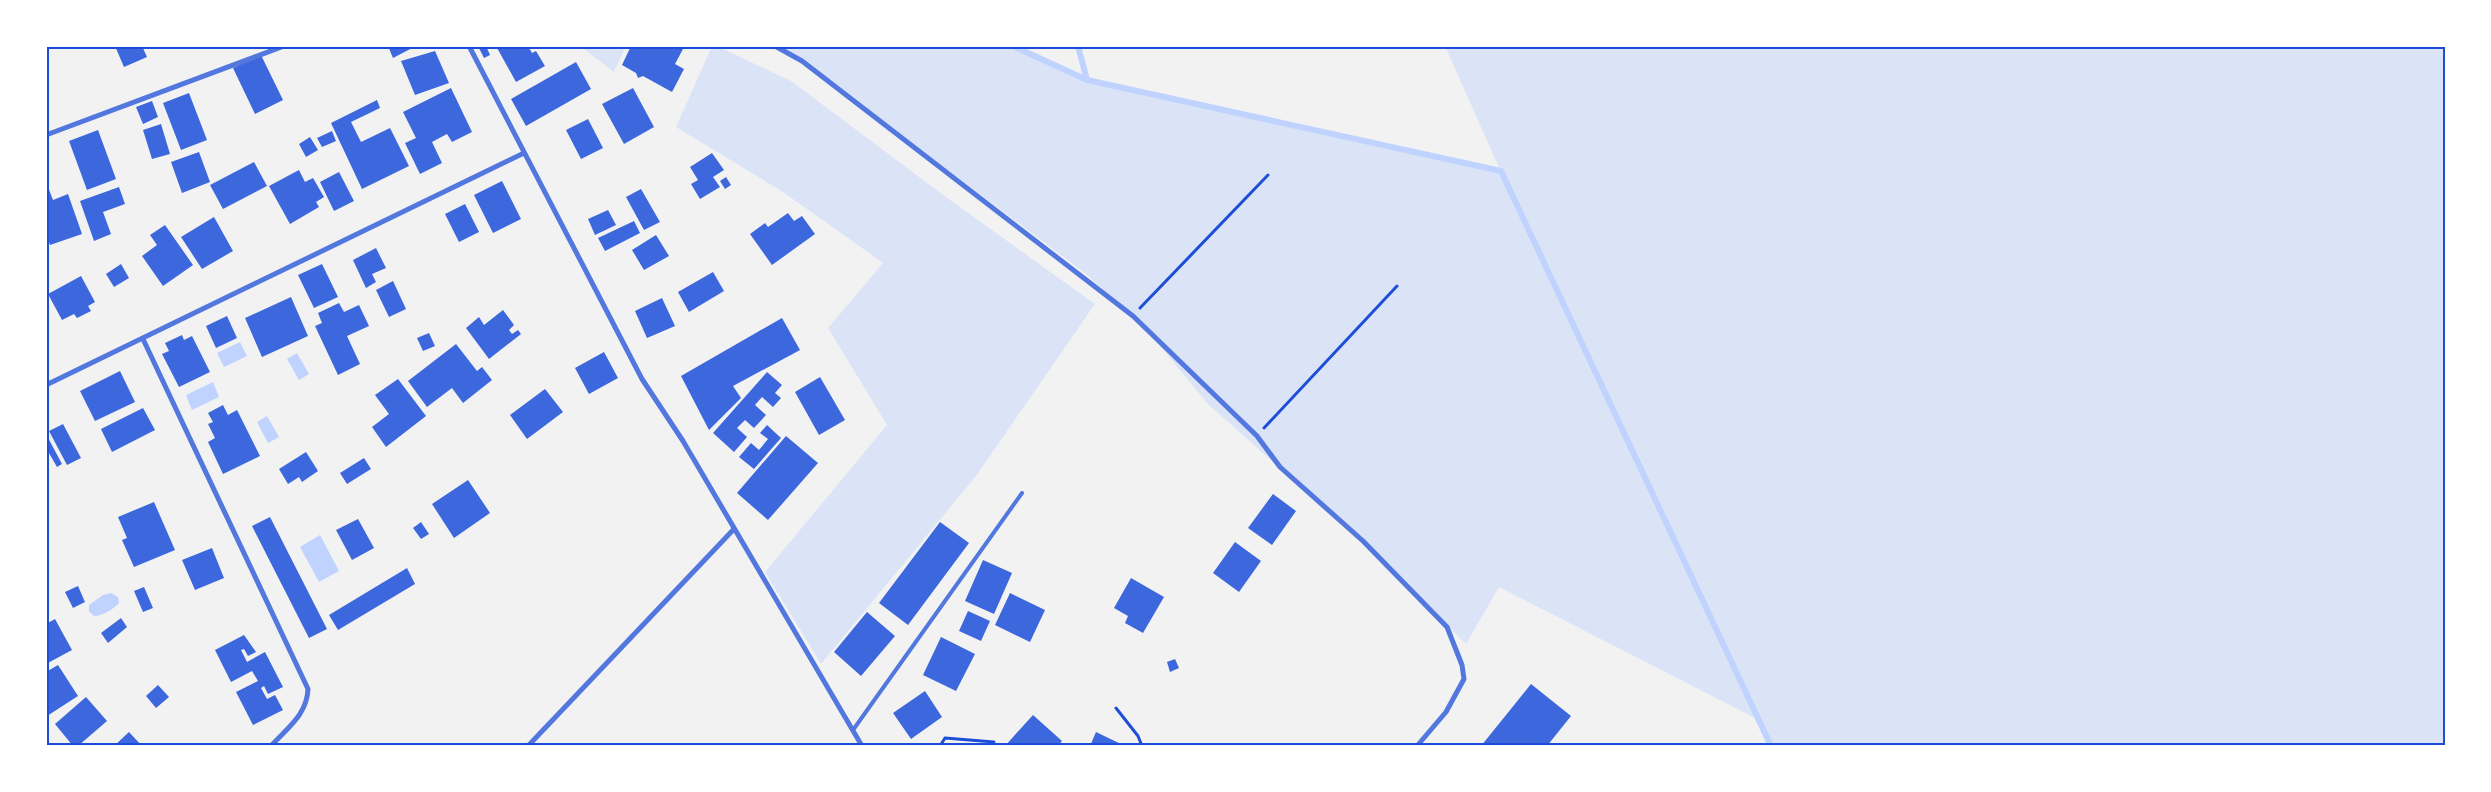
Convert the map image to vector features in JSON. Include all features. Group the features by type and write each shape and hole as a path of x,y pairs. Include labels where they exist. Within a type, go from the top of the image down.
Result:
{"street":[{"path":"46,135 284,46"},
{"path":"469,46 642,379 683,441 862,746"},
{"path":"775,46 802,60 1133,316 1257,436 1280,467 1363,541 1447,627 1462,665 1464,679 1446,712 1417,746"},
{"path":"46,385 524,153"},
{"path":"143,338 308,689 307,701 303,712 271,746"},
{"path":"528,746 734,529"}],"lane":[{"path":"853,730 1022,493"}],"path":[{"path":"1133,316 1268,175"},
{"path":"1257,436 1397,286"},
{"path":"1116,708 1138,736 1142,746"},
{"path":"940,746 945,738 994,742"}],"shaded area":[{"path":"580,46 626,46 614,72"},
{"path":"712,46 717,46 791,81 943,195 1095,304 976,476 821,664 765,572 887,425 828,328 883,263 783,192 676,127"},
{"path":"788,46 1013,46 1087,80 1500,170 1445,46 2445,46 2445,746 1771,746 1759,720 1499,587 1466,644 1342,524 1208,404 1140,322 1086,274 818,72 783,51"}],"water":[{"path":"240,342 247,356 224,367 217,353"},
{"path":"297,353 309,374 299,380 287,359"},
{"path":"213,382 219,397 192,410 186,395"},
{"path":"267,416 279,437 268,443 257,422"},
{"path":"320,535 339,571 319,582 300,547"},
{"path":"111,593 118,597 119,603 108,612 94,616 89,611 89,605 103,595"}],"building":[{"path":"115,46 142,46 147,57 124,67"},
{"path":"388,46 416,46 393,58"},
{"path":"486,46 490,55 484,58 479,48"},
{"path":"496,46 528,46 532,53 536,51 545,66 516,82"},
{"path":"631,46 677,46 683,49 675,64 684,69 672,92 643,76 638,78 636,73 622,65"},
{"path":"435,51 449,83 415,95 401,61"},
{"path":"261,55 283,100 255,114 233,68"},
{"path":"576,62 591,89 526,126 511,99"},
{"path":"451,88 472,132 452,142 447,134 432,142 442,163 420,174 405,143 416,138 403,112"},
{"path":"633,88 654,127 624,144 602,104"},
{"path":"189,93 207,140 181,150 163,103"},
{"path":"377,100 380,108 351,122 361,142 390,128 409,166 362,189 331,123"},
{"path":"152,101 158,117 143,124 136,107"},
{"path":"588,119 603,148 581,159 566,130"},
{"path":"161,124 170,154 152,159 143,130"},
{"path":"98,130 116,179 87,190 69,141"},
{"path":"332,131 336,141 322,147 317,138"},
{"path":"310,137 318,150 306,157 299,144"},
{"path":"199,152 210,182 182,193 171,162"},
{"path":"712,153 724,170 713,177 720,187 700,199 691,184 698,180 690,167"},
{"path":"254,162 267,186 223,209 210,185"},
{"path":"299,170 305,182 313,178 324,197 316,202 319,207 290,224 269,186"},
{"path":"339,172 354,201 334,211 320,182"},
{"path":"726,177 731,185 725,189 720,181"},
{"path":"502,181 521,219 493,233 474,195"},
{"path":"46,182 53,200 68,194 82,234 50,245 46,234"},
{"path":"119,187 125,204 103,212 111,234 94,241 80,201"},
{"path":"641,189 660,222 644,230 626,197"},
{"path":"465,204 479,232 459,242 445,214"},
{"path":"608,210 616,225 595,235 588,219"},
{"path":"788,213 794,221 802,216 815,234 772,265 750,234 765,223 768,227"},
{"path":"214,217 233,251 202,269 181,237"},
{"path":"634,221 640,233 605,251 598,238"},
{"path":"165,225 193,265 163,286 142,256 157,245 150,235"},
{"path":"656,235 669,256 644,270 632,250"},
{"path":"376,248 386,268 372,274 376,282 366,288 353,260"},
{"path":"121,264 129,278 114,287 106,274"},
{"path":"322,264 338,297 314,308 298,275"},
{"path":"713,272 724,291 689,312 678,292"},
{"path":"81,276 95,302 88,306 91,311 77,318 74,314 62,320 48,294"},
{"path":"393,281 406,309 389,317 376,290"},
{"path":"291,297 308,336 262,357 245,318"},
{"path":"662,298 675,326 647,338 635,311"},
{"path":"339,303 344,312 359,305 369,326 347,336 360,364 338,375 315,326 322,323 318,313"},
{"path":"503,310 514,325 509,330 512,334 518,330 521,334 489,359 466,328 479,317 484,325"},
{"path":"227,316 237,338 216,348 206,326"},
{"path":"782,318 800,350 733,386 741,398 709,430 681,376"},
{"path":"429,333 435,346 423,351 417,338"},
{"path":"182,335 184,340 192,336 210,372 179,387 162,354 169,351 165,343"},
{"path":"456,344 477,371 482,367 492,380 463,403 452,388 427,407 408,381"},
{"path":"604,352 618,378 589,394 575,368"},
{"path":"120,371 135,402 95,421 80,391"},
{"path":"767,372 782,385 775,393 781,398 773,407 762,397 755,405 766,415 754,428 745,420 737,428 747,437 734,452 713,433"},
{"path":"820,377 845,420 819,435 795,392"},
{"path":"398,379 426,416 386,447 372,427 389,414 375,395"},
{"path":"545,389 563,412 527,439 510,415"},
{"path":"223,405 228,415 237,410 260,456 223,474 208,442 215,438 208,424 213,422 208,413"},
{"path":"143,408 155,430 112,452 101,429"},
{"path":"63,424 81,458 67,465 49,431"},
{"path":"767,425 781,438 754,469 739,457 751,443 759,450 768,439 760,433"},
{"path":"46,434 62,464 57,467 49,453 46,454"},
{"path":"786,436 818,463 768,520 737,493"},
{"path":"306,452 318,471 302,482 299,477 288,484 279,469"},
{"path":"364,458 371,469 347,484 340,473"},
{"path":"468,480 490,513 454,538 432,504"},
{"path":"1273,494 1296,511 1272,545 1248,528"},
{"path":"154,502 175,550 134,567 122,540 127,538 118,517"},
{"path":"270,517 327,629 309,638 252,526"},
{"path":"358,519 374,548 352,560 336,530"},
{"path":"421,522 429,534 421,539 413,528"},
{"path":"940,522 969,543 908,625 879,603"},
{"path":"1235,542 1261,561 1239,592 1213,573"},
{"path":"212,548 224,578 195,590 182,560"},
{"path":"983,560 1012,573 994,614 965,601"},
{"path":"407,568 415,584 338,630 329,615"},
{"path":"1131,578 1164,597 1143,633 1125,623 1128,616 1114,608"},
{"path":"78,586 85,602 73,608 65,592"},
{"path":"144,587 153,608 143,612 134,591"},
{"path":"1010,593 1045,610 1030,642 995,625"},
{"path":"968,611 990,621 981,641 959,631"},
{"path":"867,612 895,636 861,676 834,652"},
{"path":"121,618 127,627 108,643 101,633"},
{"path":"55,619 72,650 46,664 46,624"},
{"path":"244,635 256,652 248,656 244,649 241,650 247,662 265,652 283,687 268,694 264,686 261,688 267,699 275,695 283,710 253,725 236,692 258,681 252,671 231,682 215,650"},
{"path":"941,637 975,654 956,691 923,675"},
{"path":"1175,659 1179,668 1170,672 1167,662"},
{"path":"58,665 78,696 47,716 46,672"},
{"path":"1531,684 1571,716 1547,746 1481,746"},
{"path":"158,685 169,697 156,708 146,696"},
{"path":"925,691 942,717 911,739 893,713"},
{"path":"86,697 107,721 78,746 73,746 55,724"},
{"path":"1033,715 1062,741 1058,746 1005,746"},
{"path":"129,732 142,746 114,746"},
{"path":"1096,732 1125,746 1090,746"}],"waterway":[{"path":"1013,46 1087,80 1501,171 1771,746"},
{"path":"1078,46 1087,80"}]}
